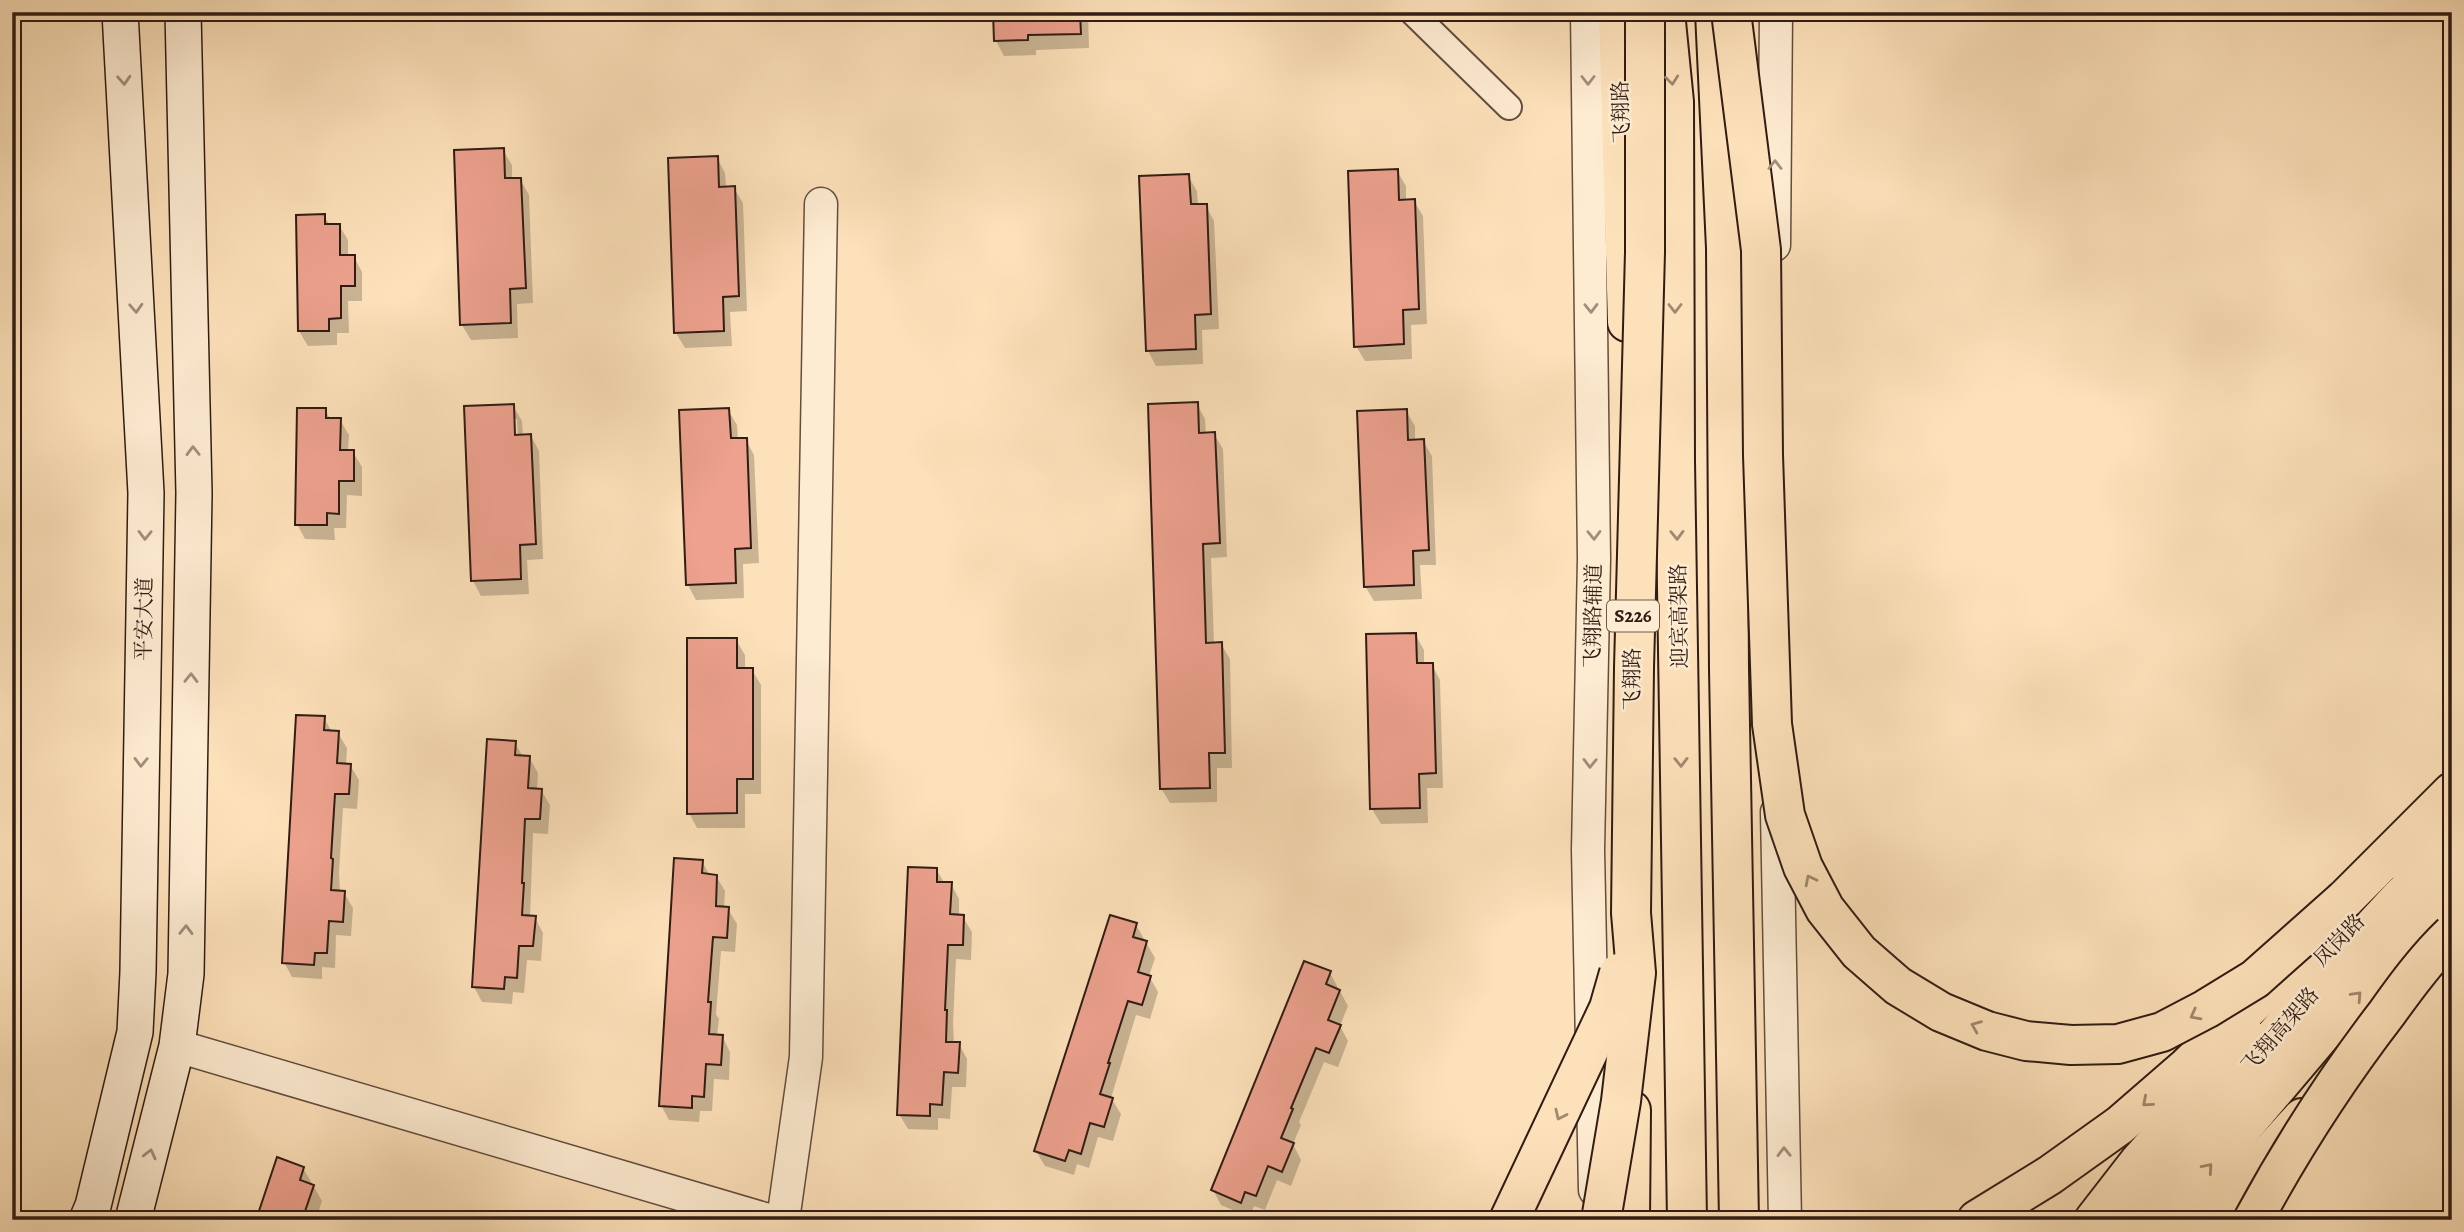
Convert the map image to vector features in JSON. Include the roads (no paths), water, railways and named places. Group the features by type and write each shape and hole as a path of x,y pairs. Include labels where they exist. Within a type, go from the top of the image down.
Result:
{"main road":[{"name":"平安大道","path":"87,1220 93,1206 135,1032 138,972 146,493 120,12"},
{"path":"133,1220 177,1046 186,974 194,493 183,12"},
{"name":"飞翔路","path":"1618,12 1633,547 1630,1220"},
{"path":"1601,1220 1621,1101 1636,972 1631,913 1634,654 1645,252 1645,12"},
{"name":"迎宾高架路","path":"1665,12 1674,102 1675,447 1687,1220"},
{"path":"1715,12 1726,248 1739,1220"},
{"path":"1731,12 1761,250 1763,455 1772,724 1785,815 1803,867 1825,909 1859,952 1898,986 1941,1013 1987,1031 2026,1041 2071,1045 2118,1044 2162,1032 2255,979 2345,898 2452,792"},
{"path":"1744,12 1739,544 1755,1220"},
{"name":"凤岗路","path":"2094,1220 2139,1162 2324,955 2452,824"},
{"name":"飞翔高架路","path":"2117,1220 2314,991 2401,897 2452,848"},
{"name":"飞翔高架路","path":"2164,1220 2338,1015 2452,897"},
{"path":"1978,1220 2050,1175 2120,1125 2149,1100 2263,994 2345,898"},
{"path":"1509,1220 1609,1008 1631,913"},
{"path":"2253,1220 2309,1123 2365,1041 2419,970 2452,934"},
{"path":"2208,1220 2452,955"},
{"path":"1738,1130 1755,1220"}],"street":[{"path":"1412,12 1509,107"},
{"name":"飞翔路辅道","path":"1587,12 1594,559 1587,850 1595,1220"},
{"path":"1776,12 1772,540 1785,1220"},
{"path":"783,1220 806,1057 821,204"},
{"path":"177,1046 768,1220"}]}
